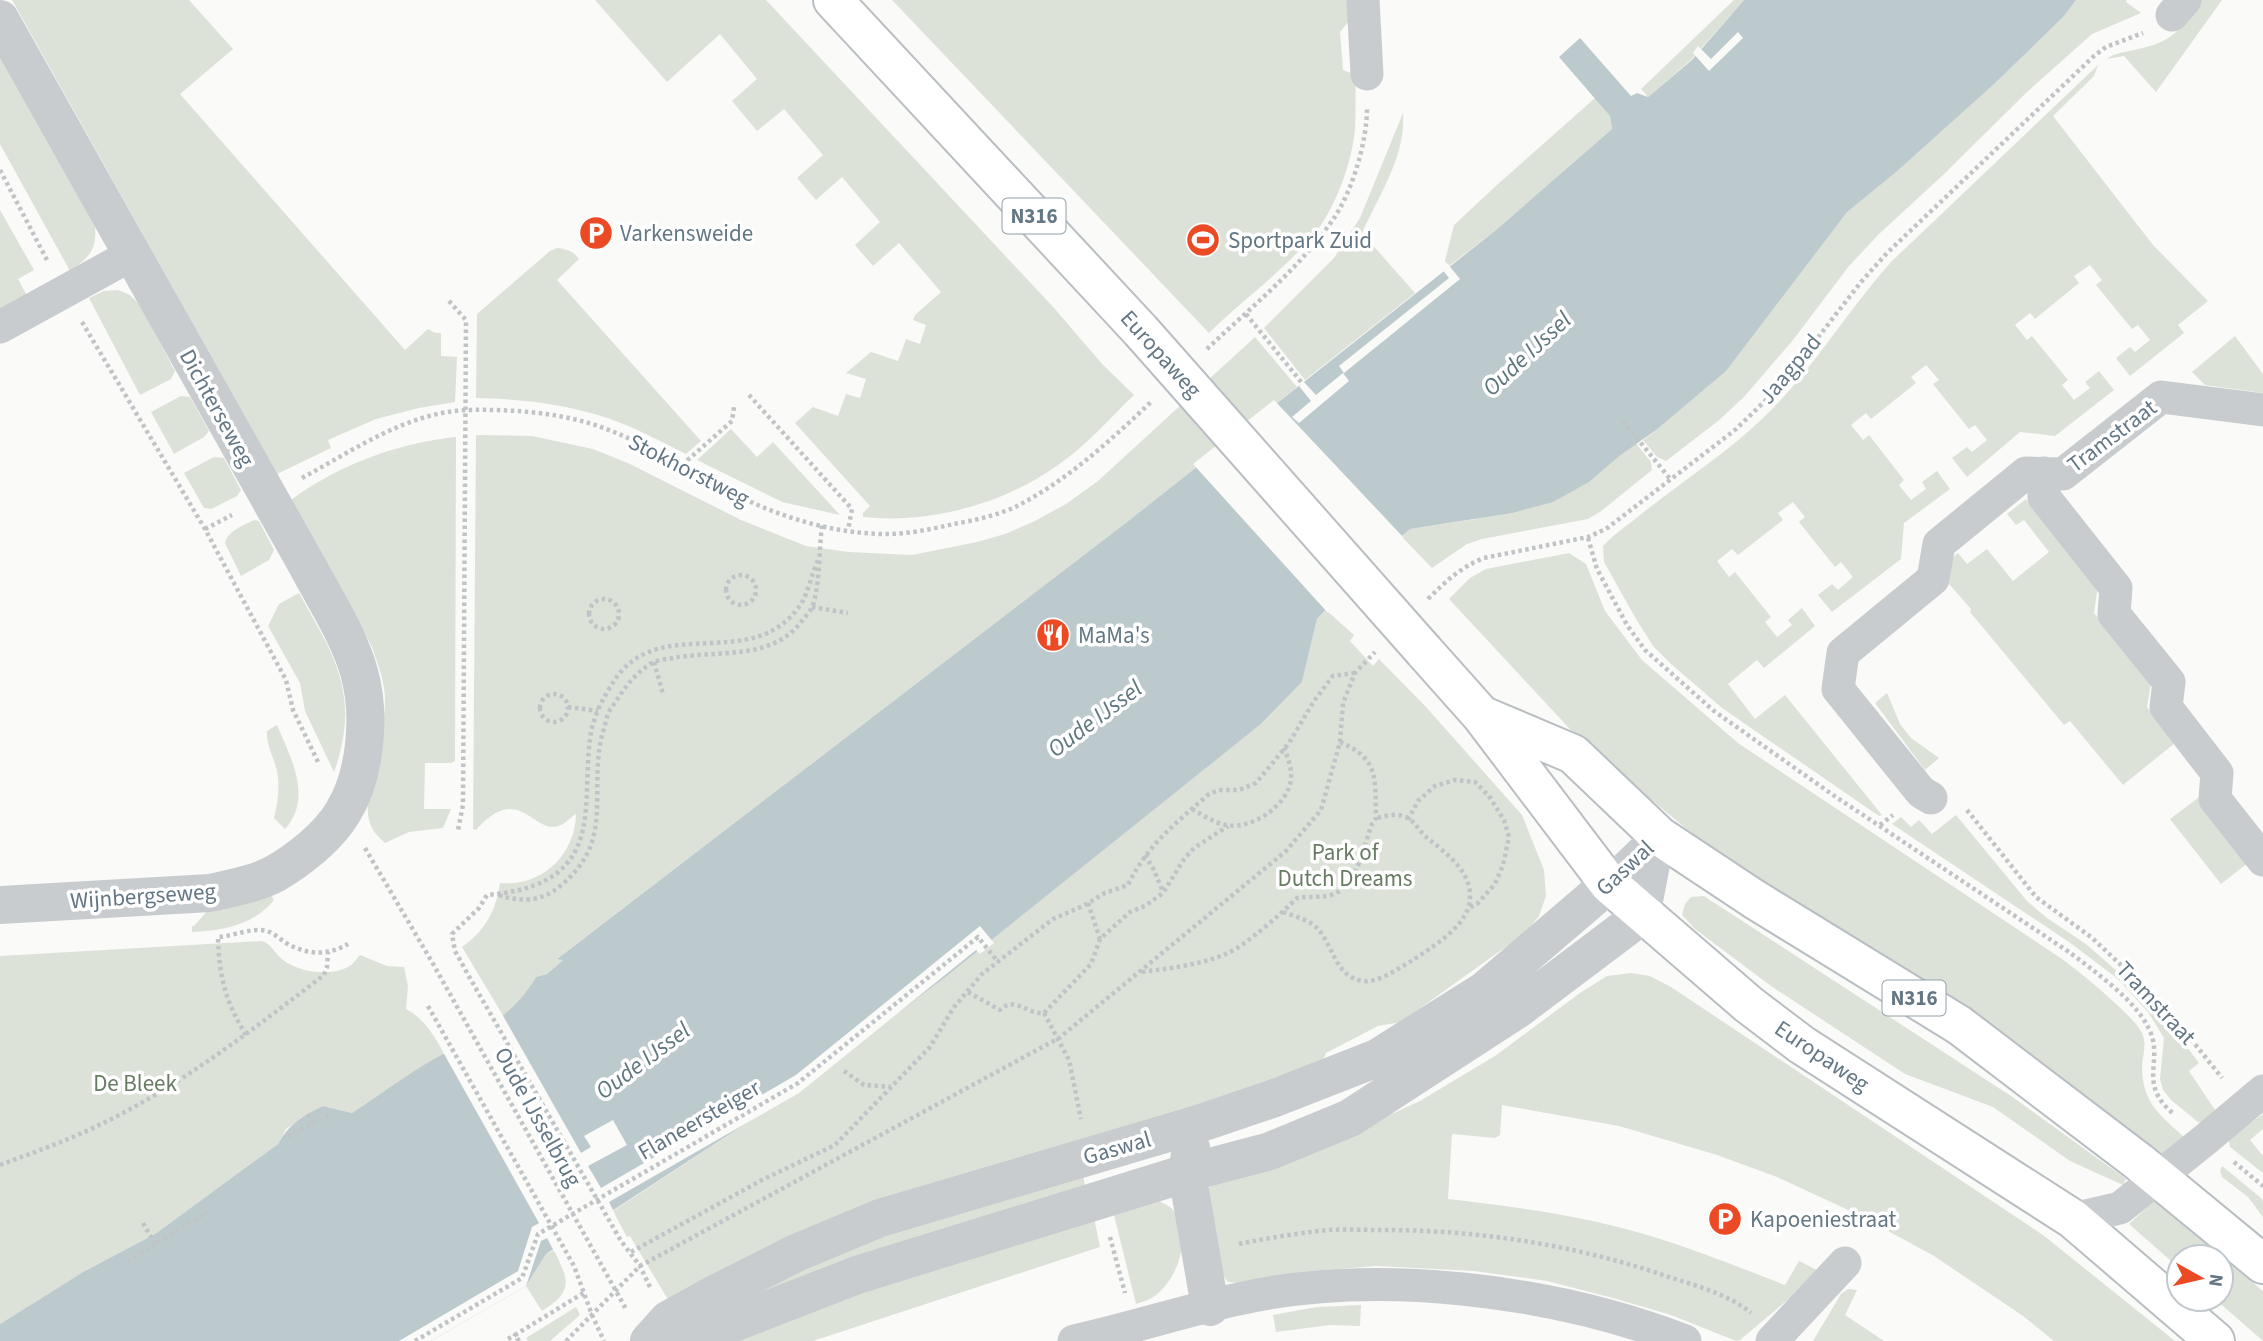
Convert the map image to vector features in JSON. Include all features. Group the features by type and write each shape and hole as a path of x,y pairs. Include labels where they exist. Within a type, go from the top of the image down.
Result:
{"main road":[{"name":"Europaweg","path":"832,0 1141,331 1424,650 1481,715 1609,884 1748,1004 1802,1045 2073,1219 2215,1341"},
{"name":"Europaweg","path":"1481,715 1573,754 1658,836 1959,1026 2158,1177 2263,1264"}],"street":[{"path":"1363,0 1367,74"},
{"name":"Dichterseweg","path":"0,19 308,567 352,653 359,671 365,716 364,742 360,770 343,813"},
{"path":"0,327 131,256"},
{"name":"Tramstraat","path":"1931,798 1921,792 1838,689 1843,653 1933,579 1939,544 2026,473 2063,474 2161,397 2263,410"},
{"path":"2044,473 2044,496 2116,588 2113,614 2169,682 2166,707 2217,773 2215,799 2263,860"},
{"name":"Wijnbergseweg","path":"0,905 210,893 244,885 274,874 293,862 324,835 343,813"},
{"name":"Gaswal","path":"649,1341 667,1320 715,1294 796,1253 880,1218 1195,1125 1272,1099 1377,1058 1485,990 1609,884 1658,836"},
{"name":"Gaswal","path":"687,1341 857,1275 1187,1173 1270,1151 1350,1118 1518,1009 1644,914 1658,836"},
{"path":"2073,1219 2120,1208 2254,1099"},
{"path":"1195,1125 1187,1173 1210,1307"},
{"path":"1772,1341 1845,1263"},
{"path":"1074,1341 1235,1300 1312,1287 1408,1284 1535,1298 1685,1341"}],"path":[{"name":"Jaagpad","path":"1423,605 1452,575 1469,564 1484,558 1588,537 1606,529 1735,430 1788,376 1887,253 2094,56 2106,47 2158,27 2178,8"},
{"path":"1233,324 1246,314 1334,220 1362,151 1367,120 1367,74"},
{"path":"449,301 466,320 463,805 458,830"},
{"path":"1246,314 1302,383"},
{"path":"749,395 852,509 848,530"},
{"path":"682,465 732,421 734,407"},
{"name":"Stokhorstweg","path":"267,497 389,430 427,417 467,410 528,412 563,416 635,442 774,512 822,526 886,534 971,521 1017,506 1046,489 1108,443"},
{"path":"1623,421 1671,480"},
{"path":"170,468 286,680 293,710 323,772"},
{"path":"498,894 513,900 528,901 554,891 571,877 587,857 597,821 600,745 608,714 631,678 654,662 688,655 761,649 777,643 797,628 813,607 818,583 822,526"},
{"path":"1588,537 1597,569 1627,625 1645,650 1714,711 1824,789 2069,952 2106,981 2147,1025 2154,1041 2151,1076 2156,1094 2166,1108 2263,1186"},
{"path":"498,894 525,890 539,884 556,875 571,860 583,829 590,736 598,711 615,679 637,656 660,648 757,639 780,626 802,603 818,560"},
{"path":"743,576 752,580 756,589 750,602 740,605 732,601 726,589 730,580 743,576"},
{"path":"600,599 615,603 620,613 614,627 604,630 595,627 589,614 592,605 600,599"},
{"path":"813,607 848,613"},
{"path":"566,1341 640,1266 1059,1038 1286,851 1321,810 1340,742 1343,703 1355,673 1384,644"},
{"path":"654,662 663,694"},
{"path":"631,1252 762,1180 835,1145 930,1047 954,1007 982,974 1053,919 1105,893 1128,885 1144,855 1160,836 1209,794 1219,790 1239,790 1256,783 1334,676 1355,673"},
{"path":"551,693 565,698 568,707 566,716 554,722 546,720 540,713 542,698 551,693"},
{"path":"568,707 598,711"},
{"path":"1139,973 1192,965 1230,953 1297,898 1319,898 1335,894 1349,883 1371,824 1376,818 1375,779 1368,761 1353,747 1340,742"},
{"path":"1192,810 1228,826 1245,825 1268,815 1282,799 1291,782 1291,766 1284,748"},
{"path":"1408,820 1418,801 1435,786 1455,780 1475,782 1489,796 1504,820 1509,837 1503,865 1495,884 1477,904 1469,908"},
{"name":"Tramstraat","path":"1964,807 2036,897 2091,937 2164,1005 2254,1099"},
{"path":"1283,912 1316,927 1338,965 1349,977 1367,982 1394,972 1443,940 1469,908 1471,893 1463,871 1423,834 1416,823 1398,815 1376,818"},
{"path":"968,992 1000,1010 1005,1004 1012,1003 1037,1014 1044,1013 1091,964 1100,939 1130,912 1146,906 1163,893 1194,848 1228,826"},
{"name":"Oude IJsselbrug","path":"369,855 616,1289"},
{"path":"1144,855 1154,870 1163,893"},
{"name":"Oude IJsselbrug","path":"498,894 487,895 479,908 452,934 455,951 621,1241 640,1266"},
{"path":"1088,903 1100,939"},
{"path":"246,1035 233,1014 224,991 219,966 218,937 256,930 270,932 293,947 310,952 328,952 348,944"},
{"name":"Flaneersteiger","path":"415,1341 522,1279 538,1234 798,1083 978,937 998,962"},
{"path":"0,1165 97,1126 169,1085 246,1035 324,975 328,952"},
{"name":"Oude IJsselbrug","path":"428,1006 574,1266 604,1341"},
{"path":"1044,1013 1059,1038"},
{"path":"844,1071 864,1085 891,1087"},
{"path":"307,1114 312,1124"},
{"path":"288,1137 329,1115"},
{"path":"128,1262 207,1212"},
{"path":"143,1223 155,1244"},
{"path":"1228,1247 1329,1230 1415,1230 1496,1236 1566,1248 1640,1267 1709,1290 1741,1304"},
{"path":"508,1339 585,1292"},
{"path":"515,1335 519,1341"}],"green space":[{"path":"12,0 189,0 233,49 180,94 405,350 428,329 441,333 441,356 457,357 455,402 376,419 328,440 331,448 277,474"},
{"path":"595,0 766,0 1054,308 1103,365 1134,395 1068,458 1014,491 940,514 863,517 863,513 870,506 795,423 813,407 838,416 846,394 860,398 866,379 846,373 871,352 898,361 906,339 920,344 926,325 913,320 915,315 941,292 899,243 873,266 855,245 880,222 842,177 816,200 797,178 823,155 784,109 757,131 732,101 757,79 720,34 667,82"},
{"name":"Sportpark Zuid","path":"892,0 1352,0 1353,16 1340,32 1343,70 1356,75 1355,129 1351,153 1339,191 1328,214 1309,240 1282,268 1209,333"},
{"path":"1734,0 1744,0 1691,60 1648,97 1641,89"},
{"path":"2067,0 2127,0 2126,2 2141,13 2092,34 2027,92 1849,266 1793,340 1744,397 1666,461 1657,457 1643,440 1655,431 1834,219"},
{"path":"2199,0 2222,0 2156,92 2124,56 2107,59 2162,42 2176,32"},
{"path":"0,54 95,226 95,241 90,253 70,271 0,144"},
{"path":"2098,65 2094,76 2053,116 2153,245 2208,301 2178,325 2184,333 2130,376 2116,358 2130,347 2135,352 2150,340 2138,325 2132,329 2096,285 2102,280 2090,265 2074,276 2079,283 2035,319 2030,313 2015,325 2027,340 2032,336 2068,380 2062,385 2074,400 2090,388 2085,382 2099,371 2114,390 2055,436 2020,432 1967,477 1952,458 1967,447 1972,452 1987,440 1975,425 1969,429 1933,384 1939,380 1926,365 1911,377 1916,383 1871,419 1866,413 1851,425 1863,440 1869,435 1904,480 1899,485 1911,500 1926,489 1922,482 1937,471 1950,489 1904,523 1901,559 1832,612 1818,595 1832,584 1838,590 1853,577 1841,562 1835,567 1799,522 1805,517 1793,502 1778,513 1783,520 1738,555 1732,549 1717,561 1729,577 1735,572 1771,617 1765,622 1777,637 1792,625 1788,620 1802,608 1815,626 1764,668 1757,660 1728,684 1755,719 1785,695 1882,815 1879,816 1722,708 1670,663 1653,646 1636,619 1604,562 1603,546 1733,445 1762,419 1797,382 1891,262"},
{"path":"1595,98 1610,116 1612,129 1496,230 1449,266 1445,261 1454,225"},
{"path":"1403,113 1403,129 1396,160 1362,233 1415,293 1305,380 1264,328 1334,258 1360,218"},
{"path":"0,210 34,270 18,279 27,296 0,311"},
{"path":"557,248 569,251 579,259 557,280 701,441 686,454 610,419 568,407 476,398 477,314 550,251"},
{"path":"118,290 130,295 140,305 175,371 171,379 140,395 89,298 104,291"},
{"path":"2235,336 2263,374 2263,393 2205,385 2192,372"},
{"path":"1255,337 1297,387 1127,522 558,958 564,959 547,974 536,977 504,1017 462,947 488,920 496,903 500,883 529,880 553,866 569,843 576,814 560,825 549,826 514,809 503,810 491,816 476,830 473,829 476,435 532,436 593,449 630,464 741,520 806,546 849,552 912,555 1005,534 1066,504 1098,481"},
{"path":"181,396 190,397 209,431 204,437 174,454 151,412"},
{"path":"731,429 757,457 773,442 840,515 782,502 697,460"},
{"path":"1630,436 1651,462 1652,470 1588,519 1482,539 1467,544 1432,568 1401,536 1410,529 1476,519 1478,513"},
{"path":"456,437 455,761 425,763 424,809 451,809 443,828 409,832 385,843 372,829 368,814 370,784 384,717 381,675 372,647 291,500 328,476 369,458 412,444"},
{"path":"214,457 224,458 241,490 237,496 211,509 204,508 184,473"},
{"path":"2026,499 2098,585 2094,613 2151,683 2147,707 2175,743 2123,785 2070,721 2064,725 1949,584 1952,558 1958,553 1967,564 1987,549 2013,581 2049,552 2024,520 2016,525 2007,514"},
{"path":"254,520 259,521 274,550 269,560 241,576 225,543 233,532"},
{"path":"1569,553 1586,564 1605,611 1642,660 1738,743 2062,959 2118,1006 2142,1033 2143,1079 2149,1099 2160,1115 2185,1138 2162,1155 2061,1081 1801,909 1689,831 1582,742 1449,599 1470,578 1486,569"},
{"path":"299,593 323,637 340,678 345,721 342,745 334,772 305,711 300,683 268,626 279,604"},
{"name":"Park of Dutch Dreams","path":"1326,610 1354,635 1350,641 1373,666 1379,659 1426,707 1522,815 1544,870 1546,896 1539,916 1525,933 1401,1022 1378,1026 1326,1053 1319,1070 670,1303 613,1211 791,1094 996,936 1261,724 1302,682 1317,619"},
{"path":"1887,693 1900,724 1911,738 1939,758 1925,770 1875,703"},
{"path":"277,725 293,764 298,791 298,804 285,829 274,818 278,777 267,736 267,731"},
{"path":"2202,795 2249,862 2221,884 2170,819"},
{"path":"1956,815 2027,901 2086,944 2135,987 2166,1019 2199,1063 2189,1071 2217,1113 2205,1123 2198,1122 2163,1090 2160,1079 2164,1038 2148,1012 2118,979 2069,942 1892,824 1901,817 1911,827 1919,820 1932,834"},
{"path":"270,893 274,900 266,909 247,921 226,928 192,932 192,926 208,910"},
{"path":"1704,896 2014,1098 2126,1179 2123,1185 2070,1161 1993,1107 1905,1074 1771,986 1695,929 1682,915 1685,904 1691,897"},
{"name":"De Bleek","path":"262,941 290,964 314,972 340,970 351,965 360,955 387,966 404,967 408,986 406,1009 424,1023 445,1055 416,1070 352,1113 323,1106 286,1129 278,1144 155,1234 83,1272 0,1324 0,956"},
{"path":"1631,973 1650,976 1671,987 2043,1235 2175,1341 2054,1341 2023,1316 1934,1256 1857,1214 1777,1177 1717,1155 1619,1126 1502,1105 1500,1135 1495,1138 1452,1134 1448,1199 1603,1223 1687,1248 1785,1285 1799,1261 1819,1271 1817,1275 1736,1341 1671,1315 1613,1298 1547,1281 1474,1271 1377,1266 1311,1271 1239,1283 1228,1282 1223,1275 1208,1189 1214,1182 1359,1129 1420,1101 1495,1056 1607,976"},
{"path":"2263,1114 2263,1129 2250,1140 2263,1156 2263,1173 2230,1147 2229,1141"},
{"path":"2222,1166 2260,1197 2263,1201 2263,1217 2248,1197 2222,1177"},
{"path":"1082,1171 1087,1196 696,1323 816,1258"},
{"path":"1159,1201 1172,1209 1179,1220 1182,1231 1180,1256 1164,1287 1156,1295 1136,1304 1113,1211"},
{"path":"2154,1201 2205,1243 2165,1243 2165,1256 2129,1224"},
{"path":"1094,1218 1100,1247 813,1341 717,1341 840,1294"},
{"path":"554,1250 563,1269 566,1284 560,1297 542,1311 526,1286 546,1254"},
{"path":"2235,1268 2263,1291 2263,1341 2231,1313 2235,1313"},
{"path":"1848,1289 1857,1290 1845,1315 1884,1341 1813,1341 1841,1294"},
{"path":"1361,1305 1360,1326 1330,1325 1276,1332 1273,1315 1317,1307"},
{"path":"576,1307 580,1315 550,1341 528,1341 526,1338"}],"water":[{"name":"Oude IJssel","path":"1744,0 2076,0 2063,17 1994,84 1847,212 1726,371 1656,430 1589,482 1553,502 1512,513 1410,529 1378,556 1317,619 1302,682 1261,724 944,978 791,1094 546,1254 526,1286 431,1341 0,1341 0,1324 83,1272 155,1234 278,1144 287,1131 303,1117 323,1106 352,1113 414,1071 481,1032 512,1008 536,977 547,974 563,960 557,959 1127,522 1496,230 1612,129 1610,116 1559,57 1580,38 1631,96 1637,93 1648,97 1692,60"}],"pier":[{"path":"1738,32 1743,38 1709,71 1693,53 1698,46 1711,59"},
{"path":"1447,263 1460,279 1344,373 1339,366 1449,278 1441,268"},
{"path":"1343,373 1349,381 1299,423 1292,417 1311,401 1299,386 1303,381 1316,395"},
{"path":"1274,400 1404,538 1380,558 1328,613 1193,464"},
{"path":"980,926 994,943 980,954 976,950 799,1093 609,1202 615,1214 555,1253 547,1238 541,1241 526,1286 431,1341 399,1341 518,1271 532,1227 539,1223 443,1052 502,1014 581,1153 591,1147 584,1136 613,1120 627,1145 588,1166 601,1188 796,1075"}],"place":[{"name":"Varkensweide","path":"596,233"},
{"name":"Sportpark Zuid","path":"1203,240"},
{"name":"MaMa's","path":"1053,635"},
{"name":"Kapoeniestraat","path":"1725,1219"}]}
